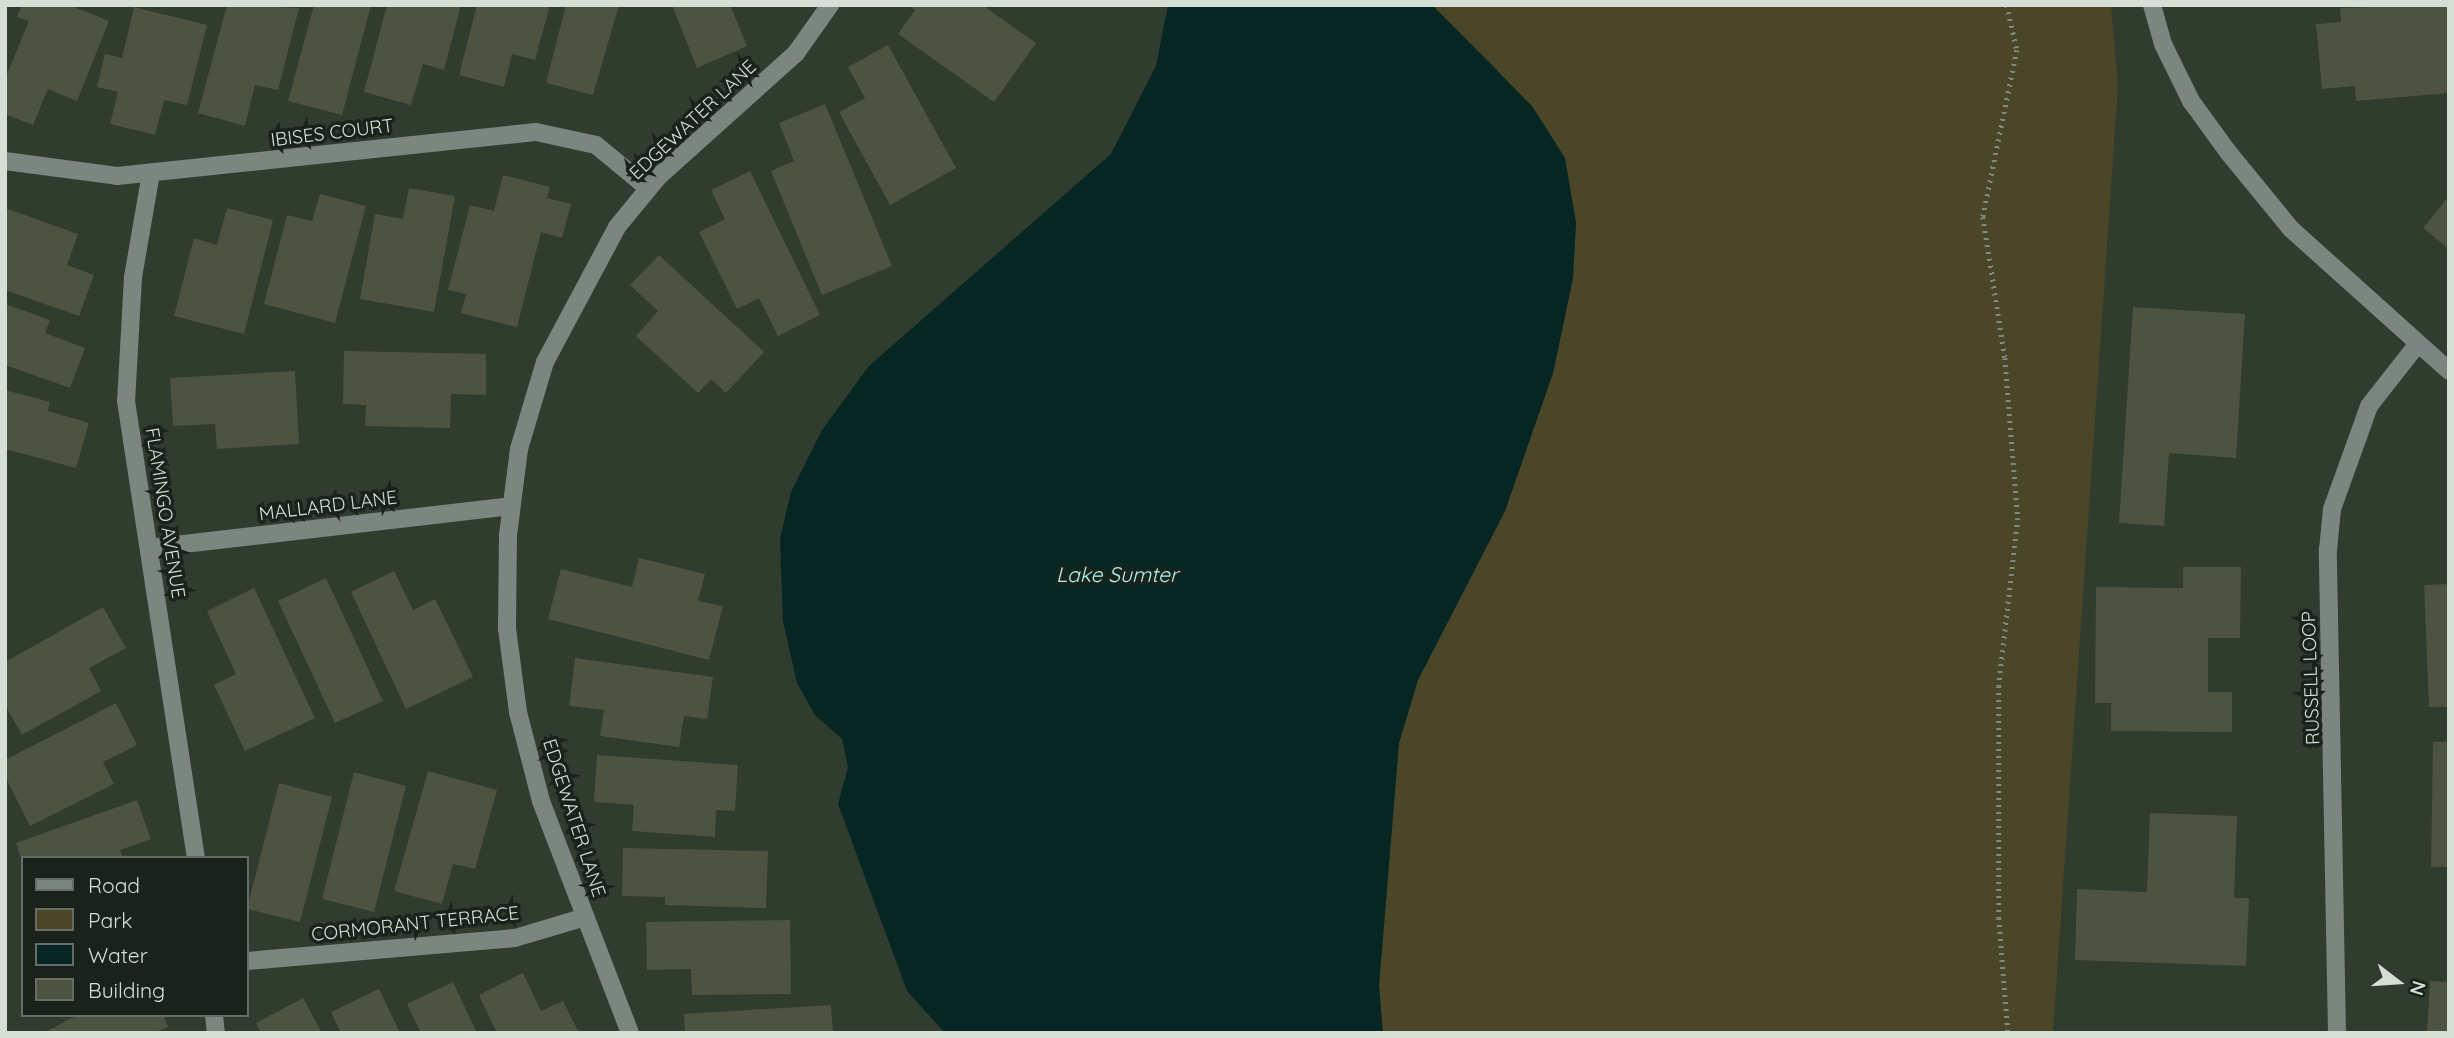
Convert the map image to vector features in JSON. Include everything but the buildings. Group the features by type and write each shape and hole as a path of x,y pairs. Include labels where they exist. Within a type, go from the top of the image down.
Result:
{"street":[{"name":"EDGEWATER LANE","path":"630,1033 541,801 518,712 507,628 511,506 519,449 545,362 598,258 648,188 796,53 830,5"},
{"path":"2152,5 2163,44 2191,101 2228,152 2291,229 2416,346 2449,371"},
{"name":"IBISES COURT","path":"5,161 57,172 151,173 536,132 596,145 648,188"},
{"name":"FLAMINGO AVENUE","path":"151,173 133,277 126,387 196,856"},
{"name":"RUSSELL LOOP","path":"2337,1033 2328,550 2332,509 2369,406 2416,346"},
{"name":"MALLARD LANE","path":"149,548 511,506"},
{"name":"CORMORANT TERRACE","path":"248,961 515,938 585,917"}],"path":[{"path":"2007,5 2017,50 1983,217 2005,358 2018,518 1998,686 1999,918 2008,1033"}],"green space":[{"path":"1432,5 2111,5 2118,86 2053,1033 1383,1033 1379,986 1399,743 1418,680 1505,511 1553,373 1573,278 1576,223 1565,158 1496,68"}],"water":[{"name":"Lake Sumter","path":"1168,5 1432,5 1532,106 1565,158 1576,223 1573,278 1553,373 1505,511 1418,680 1399,743 1379,986 1383,1033 945,1033 907,991 838,804 848,767 842,739 815,715 797,683 783,621 780,539 791,492 822,430 869,366 1111,154 1156,66"}]}
